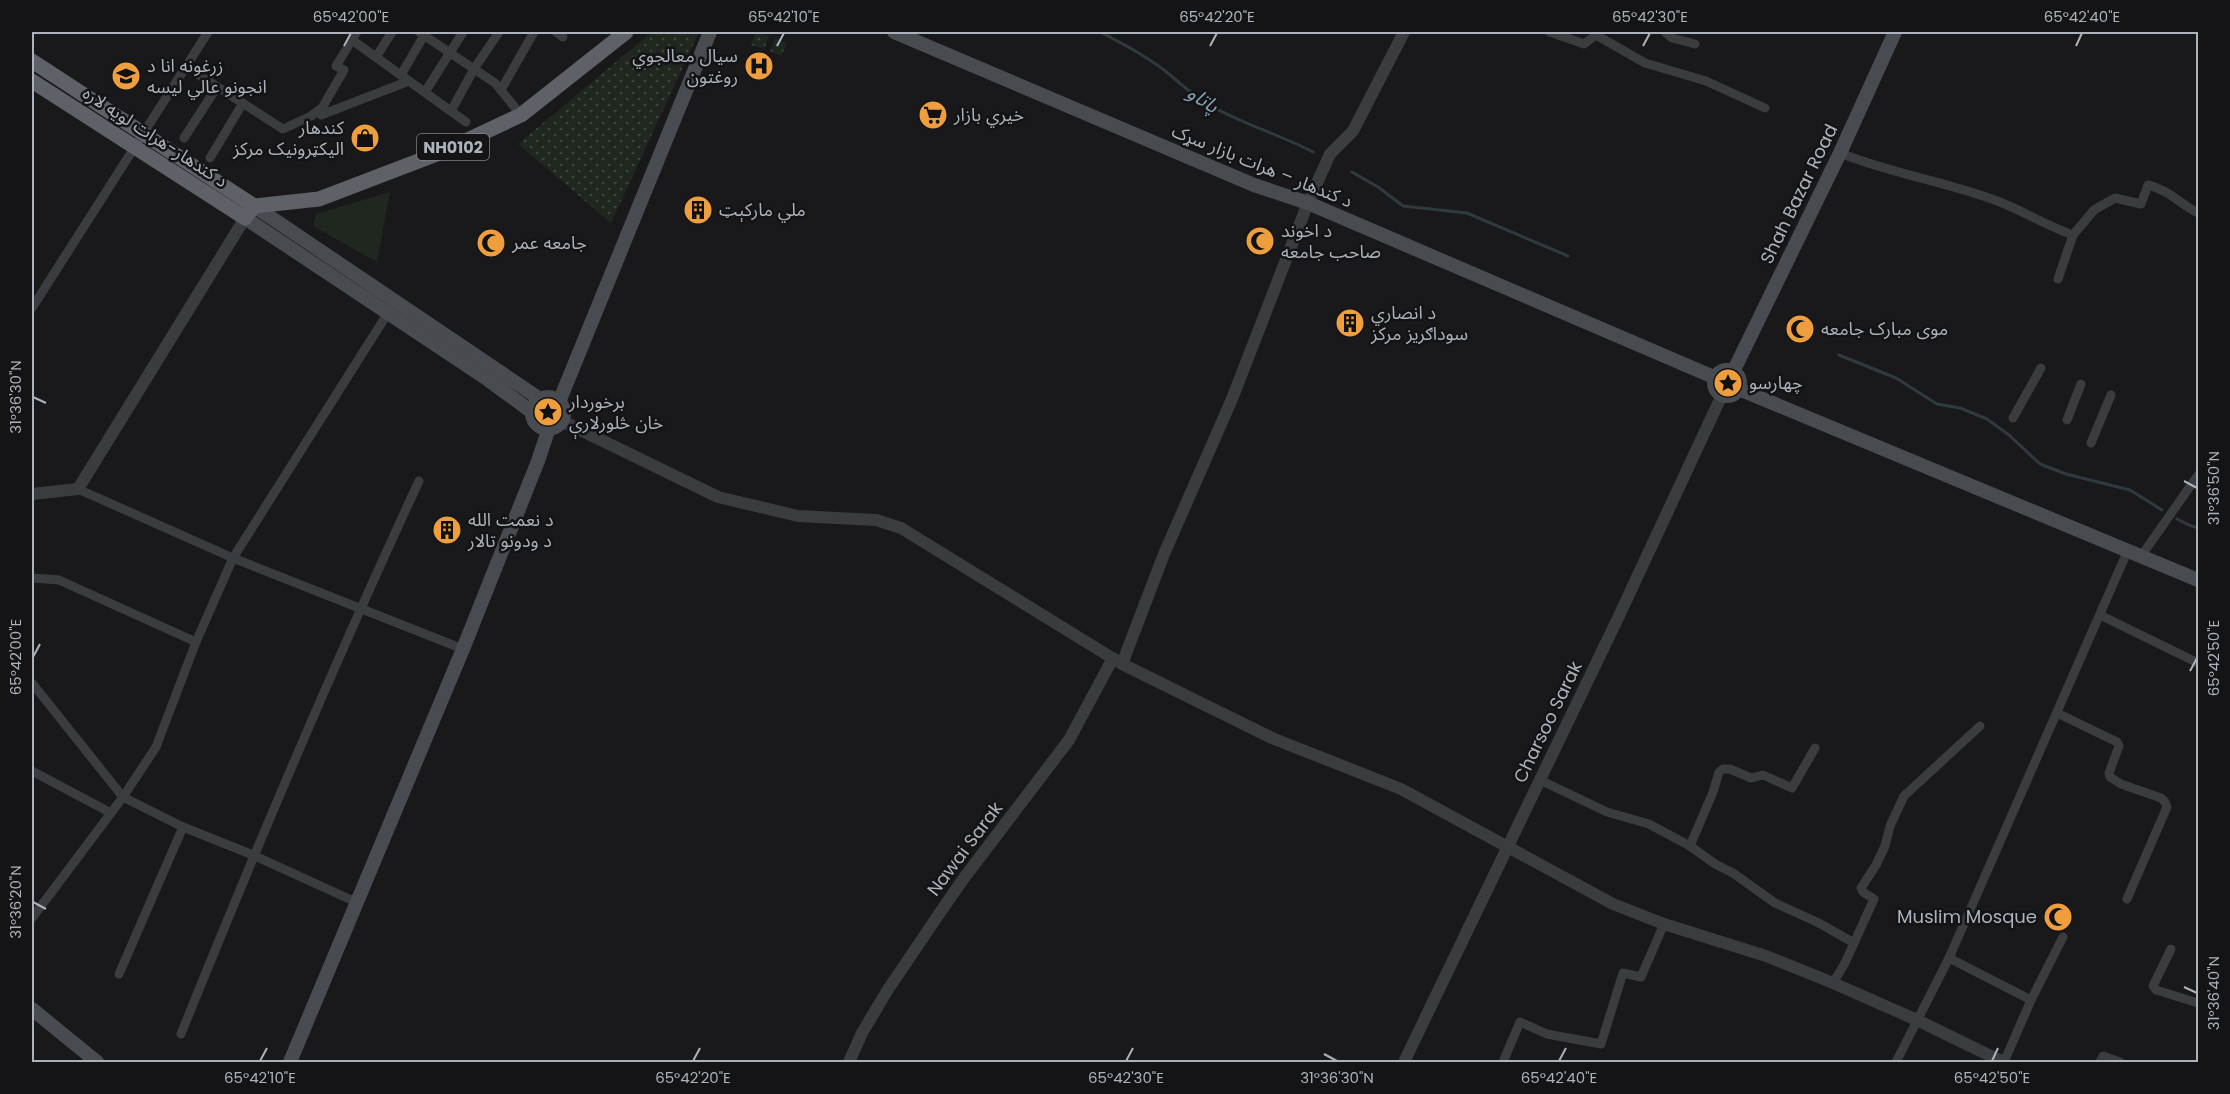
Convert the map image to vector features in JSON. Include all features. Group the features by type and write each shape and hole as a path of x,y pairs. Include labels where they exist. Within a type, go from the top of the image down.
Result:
{"highway":[{"name":"NH0102","path":"250,212 319,199 442,152 521,115 626,32"},
{"name":"د کندهار-هرات لويه لاره","path":"32,61 142,133 250,212"},
{"name":"د کندهار-هرات لويه لاره","path":"32,81 133,146 250,212"}],"main road":[{"path":"559,402 710,32"},
{"name":"د کندهار – هرات بازار سړک","path":"894,32 1254,184 1308,203 1716,378"},
{"name":"Shah Bazar Road","path":"1733,372 1840,153 1895,32"},
{"path":"250,212 396,300 540,399"},
{"path":"250,212 532,412"},
{"path":"1725,371 1733,372 1739,377 1739,389 1732,395 1722,395 1715,388 1716,378 1725,371"},
{"path":"1739,389 2199,580"},
{"path":"550,397 559,402 564,411 562,421 554,428 539,425 532,412 536,402 550,397"},
{"path":"290,1062 463,649 549,428"},
{"path":"32,1009 97,1062"}],"street":[{"path":"32,308 133,146 208,32"},
{"path":"376,57 392,32"},
{"path":"425,92 463,32"},
{"path":"451,111 474,69 499,32"},
{"path":"501,90 534,32"},
{"name":"Nawai Sarak","path":"849,1062 862,1033 887,992 964,878 1070,740 1118,661 1232,399 1308,203 1330,154 1353,131 1404,32"},
{"path":"1550,32 1584,44 1598,33 1645,63 1706,81 1765,108"},
{"path":"1665,32 1672,38 1695,44"},
{"path":"321,115 405,78 423,33 495,83 521,115"},
{"path":"199,75 283,129 311,116 322,108 344,70 336,66 354,36 376,57 466,122"},
{"path":"184,138 217,87"},
{"path":"210,158 243,103"},
{"path":"1840,153 1865,163 2000,202 2073,235"},
{"path":"2058,279 2073,235 2094,210 2115,198 2132,203 2142,203 2148,185 2168,192 2186,207 2199,213"},
{"path":"78,489 250,212"},
{"path":"32,918 123,797 156,747 196,642 233,558 396,300"},
{"path":"2013,418 2041,368"},
{"path":"2067,420 2081,384"},
{"name":"Charsoo Sarak","path":"1404,1062 1722,395"},
{"path":"2091,443 2111,395"},
{"path":"562,421 718,497 798,516 876,520 900,528 1118,661 1272,738 1401,789 1613,904 1664,924 1766,956 1833,983 1917,1020 2003,1062 2063,937"},
{"path":"2142,555 2199,475"},
{"path":"181,1034 254,855 360,609 419,482"},
{"path":"32,494 78,489 233,558 463,649"},
{"path":"1896,1062 1949,958 2128,550"},
{"path":"32,578 59,580 196,642"},
{"path":"2100,615 2199,663"},
{"path":"32,683 123,797 183,827 254,855 358,903"},
{"path":"2057,713 2117,742 2119,746 2109,773 2110,777 2121,784 2161,798 2167,807 2127,898"},
{"path":"1833,983 1874,899 1861,888 1885,846 1890,826 1904,796 1980,726"},
{"path":"1690,846 1719,772 1723,769 1730,769 1751,778 1764,775 1792,788 1815,748"},
{"path":"32,771 111,813"},
{"path":"1540,780 1607,812 1649,824 1733,873 1774,903 1819,923 1854,944"},
{"path":"119,974 183,827"},
{"path":"1503,1062 1520,1022 1547,1034 1601,1044 1623,973 1641,977 1664,924"},
{"path":"2171,949 2153,986 2156,990 2199,1003"},
{"path":"1949,958 2031,1000"},
{"path":"2100,1062 2103,1056 2120,1062"}],"shaded area":[{"path":"652,32 699,32 611,223 518,144"},
{"path":"756,32 769,36 764,49 751,45"},
{"path":"775,38 787,43 781,56 770,51"},
{"path":"390,192 377,262 313,226 316,214"}],"waterway":[{"name":"پاتاو","path":"1100,32 1149,59 1208,104 1313,152"},
{"path":"1352,172 1378,187 1403,206 1467,213 1568,256"},
{"path":"1839,355 1896,378 1937,404 1960,408 1987,419 2009,435 2040,464 2066,474 2130,490 2162,510"},
{"path":"2177,519 2198,528"}],"place":[{"name":"سيال معالجوي روغتون","path":"759,66"},
{"name":"زرغونه انا د انجونو عالي لیسه","path":"126,76"},
{"name":"خیري بازار","path":"933,115"},
{"name":"کندهار الیکټرونیک مرکز","path":"365,138"},
{"name":"ملي مارکېټ","path":"698,210"},
{"name":"د اخوند صاحب جامعه","path":"1260,241"},
{"name":"جامعه عمر","path":"491,243"},
{"name":"د انصاري سوداګریز مرکز","path":"1350,323"},
{"name":"موی مبارک جامعه","path":"1800,329"},
{"name":"چهارسو","path":"1728,383"},
{"name":"برخوردار خان څلورلارې","path":"548,412"},
{"name":"د نعمت الله د ودونو تالار","path":"447,530"},
{"name":"Muslim Mosque","path":"2058,917"}]}
